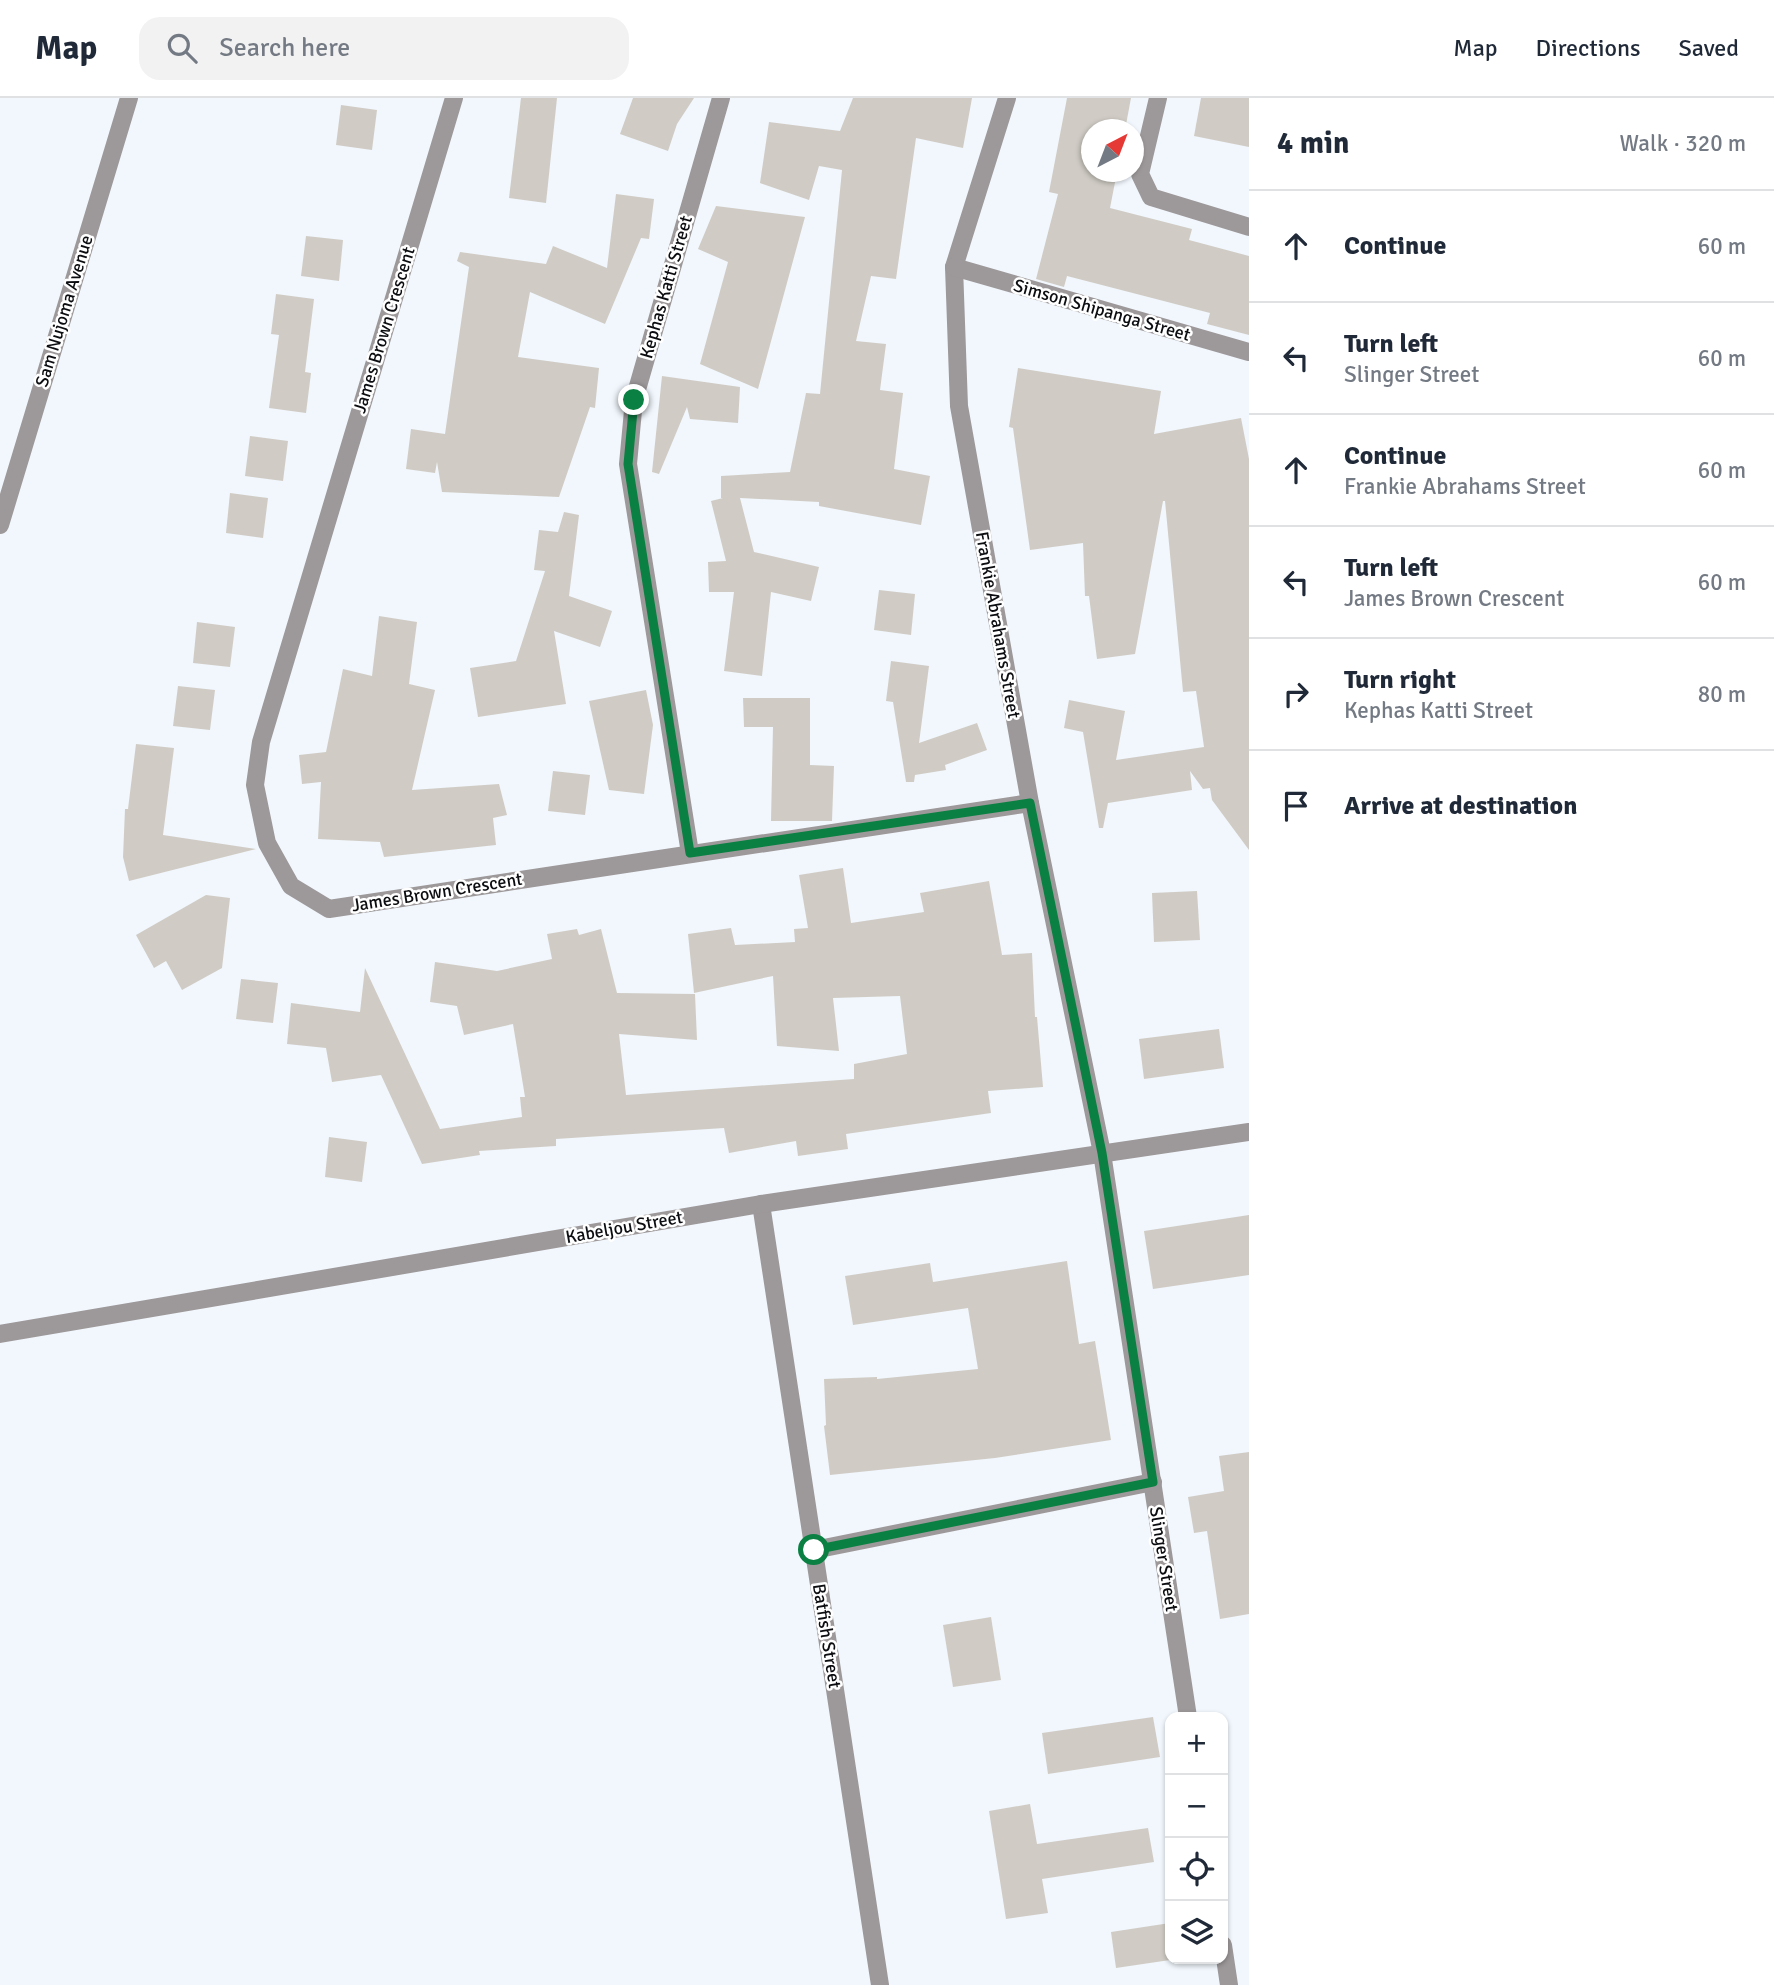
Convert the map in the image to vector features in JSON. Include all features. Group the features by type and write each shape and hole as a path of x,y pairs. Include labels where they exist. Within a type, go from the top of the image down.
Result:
{"street":[{"name":"Sam Nujoma Avenue","path":"0,525 130,98"},
{"name":"James Brown Crescent","path":"454,98 261,742 255,785 267,843 291,886 329,909 1030,803"},
{"name":"Kephas Katti Street","path":"690,853 628,464 634,400 721,98"},
{"name":"Frankie Abrahams Street","path":"1007,98 954,267 958,406 1030,803 1102,1153"},
{"path":"1157,98 1140,174 1151,197 1249,227"},
{"name":"Simson Shipanga Street","path":"954,267 1249,352"},
{"name":"Kabeljou Street","path":"0,1334 761,1204 1249,1132"},
{"name":"Slinger Street","path":"1102,1153 1187,1712"},
{"name":"Batfish Street","path":"761,1204 880,1985"},
{"path":"814,1550 1153,1482"},
{"path":"1226,1964 1229,1985"}],"building":[{"path":"521,98 557,98 546,203 509,198"},
{"path":"633,98 694,98 677,124 668,151 620,134"},
{"path":"853,98 972,98 963,148 916,138 896,279 871,276 856,341 886,344 880,390 903,393 894,469 930,476 921,525 819,506 819,502 740,498 754,552 819,567 811,601 771,592 762,676 724,671 734,592 709,592 708,562 726,561 711,501 723,498 721,476 790,472 806,393 820,394 842,170 819,166 809,200 760,183 769,122 840,131"},
{"path":"1067,98 1131,98 1127,119 1081,119 1081,182 1115,182 1110,208 1192,229 1189,240 1249,256 1249,335 1207,324 1210,313 1067,276 1064,287 1036,279 1058,194 1049,192"},
{"path":"1201,98 1249,98 1249,147 1194,136"},
{"path":"341,105 377,110 372,150 336,145"},
{"path":"616,194 654,199 649,239 641,238 605,324 530,292 518,357 599,368 595,408 590,407 559,497 442,492 437,462 435,473 406,469 411,429 445,434 469,267 457,261 460,252 546,264 553,246 607,268"},
{"path":"716,206 805,217 758,389 700,364 728,262 698,249"},
{"path":"306,236 343,240 339,281 301,276"},
{"path":"276,294 314,299 305,372 311,373 306,413 269,408 279,335 271,334"},
{"path":"1018,368 1161,391 1154,434 1241,418 1249,459 1249,850 1212,800 1210,788 1203,789 1190,771 1192,790 1108,803 1103,828 1099,828 1083,732 1064,728 1069,700 1125,711 1116,760 1204,747 1196,691 1183,692 1165,501 1135,654 1097,659 1089,596 1085,596 1083,543 1030,550 1013,428 1009,427"},
{"path":"662,376 740,387 738,423 690,419 687,407 659,474 652,472"},
{"path":"250,436 288,441 283,481 245,476"},
{"path":"230,493 268,498 263,538 226,533"},
{"path":"564,512 579,515 569,596 612,611 600,647 554,631 566,704 478,717 470,668 516,661 545,571 534,570 539,530 558,532"},
{"path":"879,590 915,594 911,635 874,630"},
{"path":"379,616 417,622 409,684 435,690 412,790 499,784 507,815 493,818 496,845 384,857 380,842 318,839 321,782 302,784 299,755 326,752 343,669 372,676"},
{"path":"197,622 235,627 230,667 193,663"},
{"path":"891,661 929,666 919,743 977,723 987,750 945,765 946,770 915,775 914,782 906,782 893,702 886,701"},
{"path":"178,686 215,690 210,730 173,726"},
{"path":"646,690 653,725 644,794 609,790 589,701"},
{"path":"743,698 810,698 810,765 834,766 832,821 771,821 773,727 744,727"},
{"path":"136,744 174,748 163,835 256,849 129,881 123,857 125,809 128,809"},
{"path":"553,771 590,775 585,815 548,811"},
{"path":"843,868 851,923 924,912 920,893 989,881 1002,955 1032,953 1035,1017 1043,1087 988,1091 991,1113 846,1134 848,1149 798,1156 796,1141 729,1153 724,1128 556,1139 556,1146 479,1151 480,1155 422,1164 381,1075 332,1082 326,1048 287,1044 291,1003 360,1012 365,968 440,1129 522,1117 520,1097 525,1097 513,1024 464,1035 457,1006 430,1002 435,962 497,971 552,959 547,934 577,929 579,935 601,929 617,993 695,994 697,1040 619,1034 626,1095 854,1079 854,1064 907,1054 900,996 833,998 839,1051 777,1046 773,976 694,993 688,934 731,928 735,945 795,942 794,929 808,928 799,875"},
{"path":"1197,891 1200,940 1154,942 1152,893"},
{"path":"206,895 230,898 222,968 182,990 166,961 154,968 136,935"},
{"path":"241,979 278,983 273,1023 236,1019"},
{"path":"1219,1029 1224,1068 1144,1079 1139,1039"},
{"path":"329,1137 367,1142 362,1182 325,1177"},
{"path":"1249,1215 1249,1275 1153,1289 1144,1231"},
{"path":"1067,1261 1079,1344 1095,1341 1111,1440 995,1458 830,1475 824,1426 824,1379 877,1379 978,1369 968,1308 853,1325 845,1276 930,1263 933,1282"},
{"path":"1249,1452 1249,1614 1220,1619 1207,1531 1194,1533 1188,1497 1224,1491 1219,1456"},
{"path":"991,1617 1001,1680 953,1687 943,1625"},
{"path":"1153,1717 1160,1757 1048,1774 1042,1733"},
{"path":"1030,1804 1037,1844 1148,1828 1154,1862 1042,1879 1048,1913 1006,1919 989,1811"},
{"path":"1165,1924 1165,1961 1116,1968 1111,1932"}],"route":[{"path":"634,400 628,464 690,853 1030,803 1102,1153 1153,1482 814,1550"}]}
